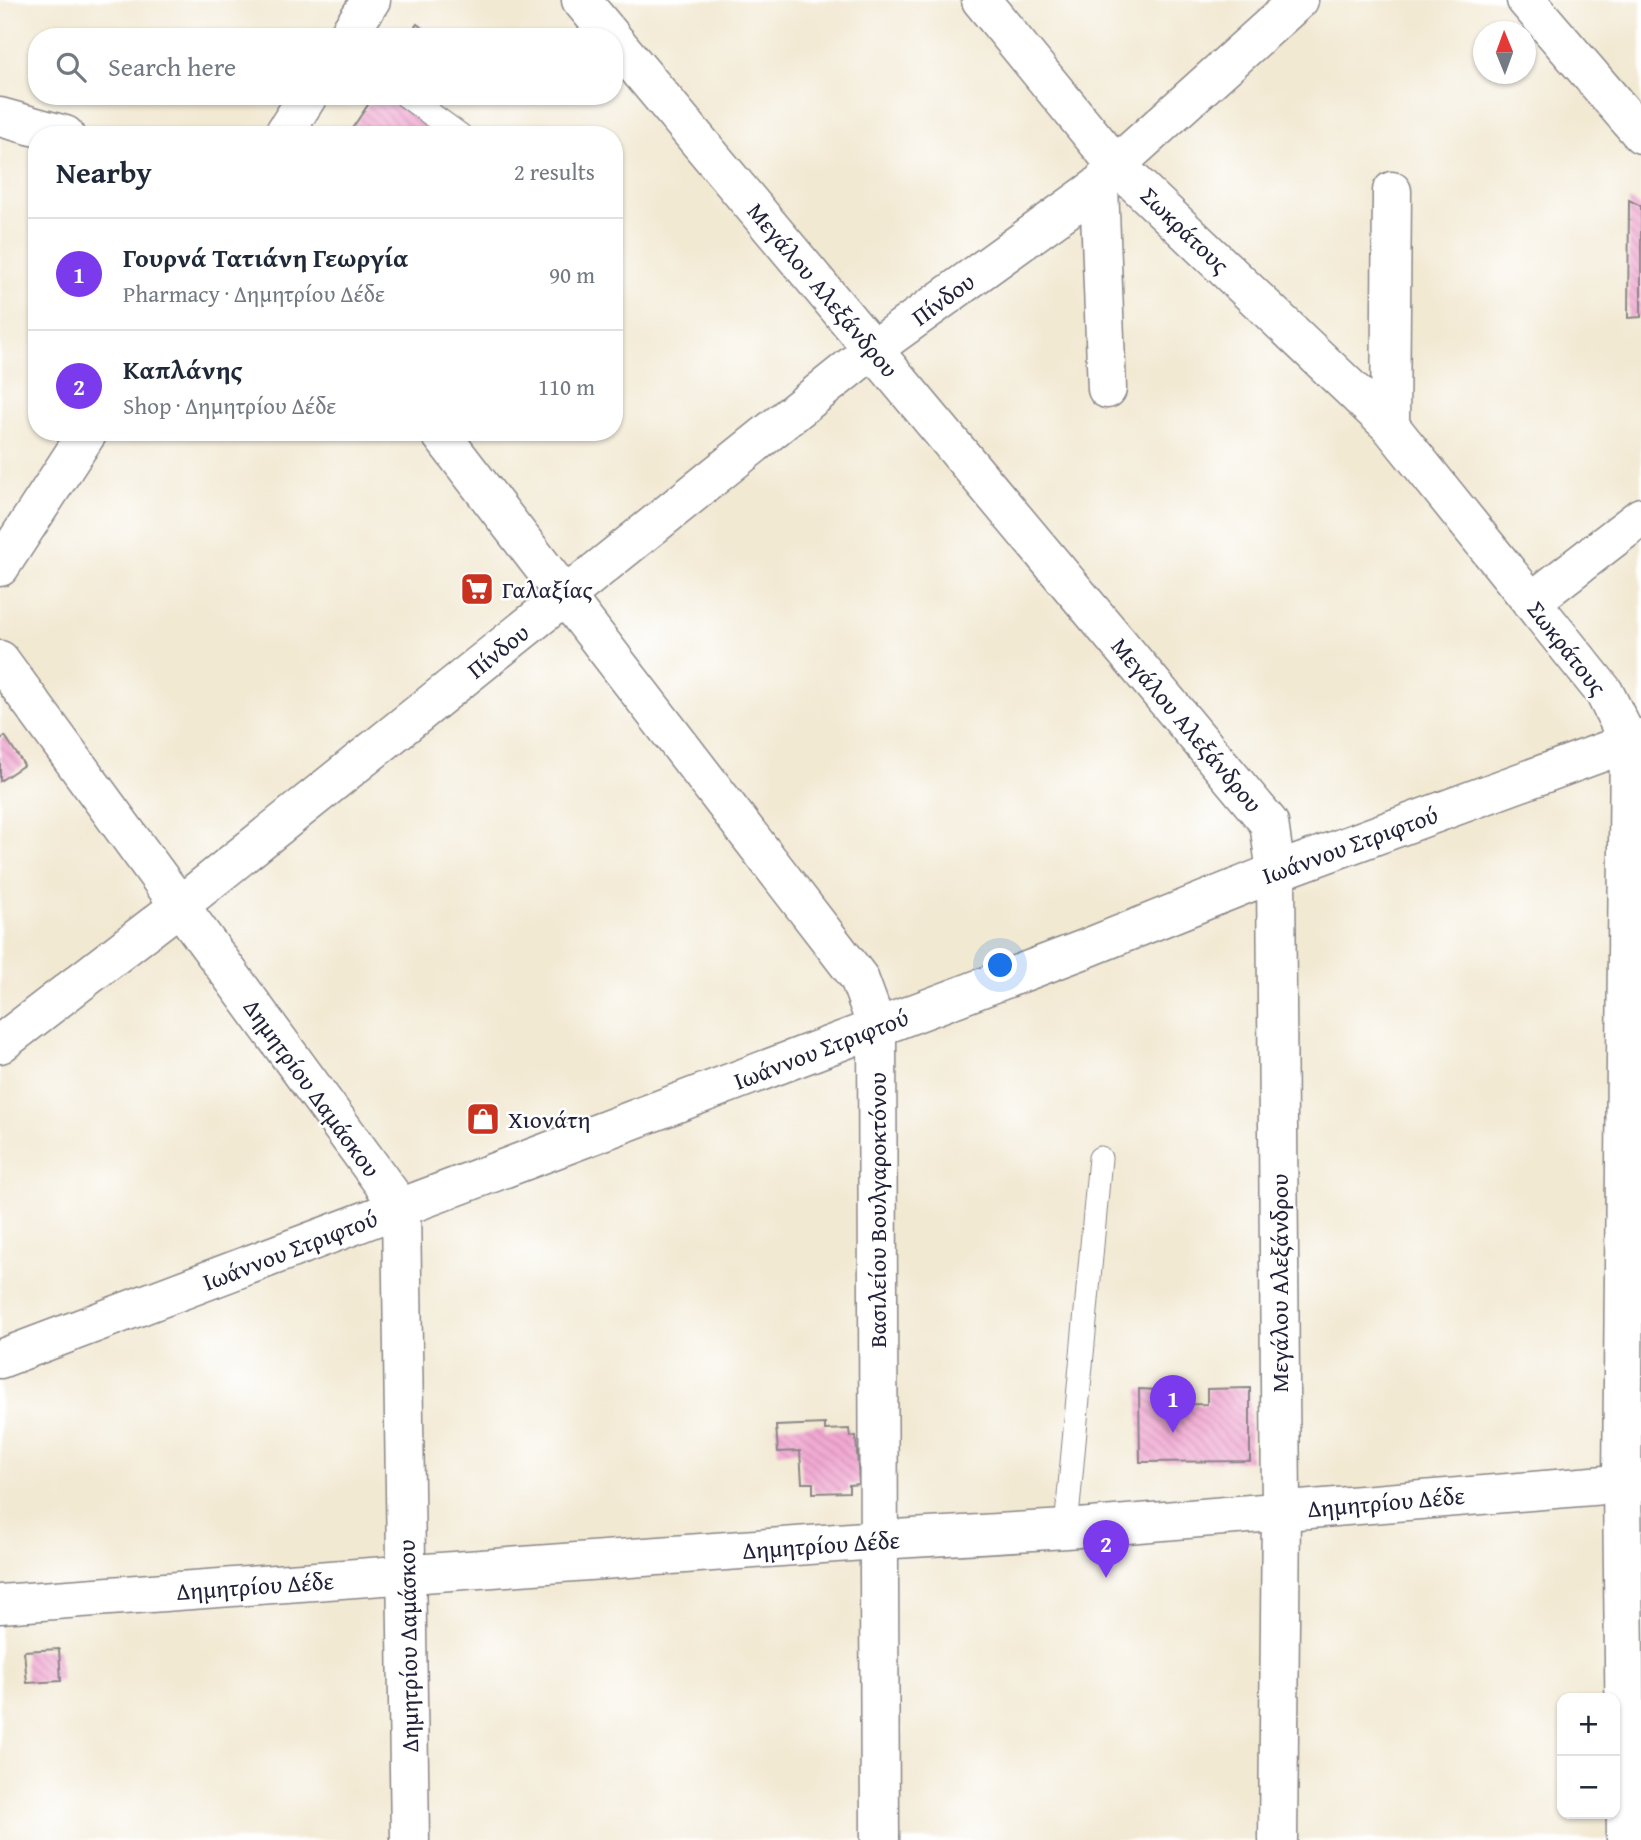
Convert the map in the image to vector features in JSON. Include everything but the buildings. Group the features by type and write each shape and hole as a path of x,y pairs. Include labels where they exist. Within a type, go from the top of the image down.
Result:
{"street":[{"path":"353,28 371,0"},
{"name":"Μεγάλου Αλεξάνδρου","path":"581,0 605,28"},
{"name":"Σωκράτους","path":"981,0 1108,176 1390,426 1604,692 1635,740 1632,1483 1626,1840"},
{"name":"Πίνδου","path":"0,1044 179,906 873,349 1108,176 1299,0"},
{"path":"1526,0 1641,134"},
{"name":"Μεγάλου Αλεξάνδρου","path":"623,50 1269,823 1276,872 1281,1510 1278,1840"},
{"path":"289,126 302,105"},
{"path":"0,117 32,126"},
{"path":"1107,389 1108,176"},
{"path":"1390,426 1392,191"},
{"path":"0,567 82,441"},
{"name":"Βασιλείου Βουλγαροκτόνου","path":"446,441 859,978 877,1027 880,1840"},
{"path":"1531,602 1641,517"},
{"name":"Δημητρίου Δαμάσκου","path":"0,660 401,1208 410,1840"},
{"name":"Ιωάννου Στριφτού","path":"0,1359 1082,950 1276,872 1635,740"},
{"name":"Δημητρίου Δέδε","path":"0,1604 878,1540 1066,1529 1632,1483"}],"lane":[{"path":"418,105 448,126"},
{"path":"1066,1529 1100,1158"}],"place":[{"name":"Γαλαξίας","path":"477,589"},
{"name":"Χιονάτη","path":"483,1119"},
{"name":"Γουρνά Τατιάνη Γεωργία","path":"1173,1433"},
{"name":"Καπλάνης","path":"1106,1578"}]}
